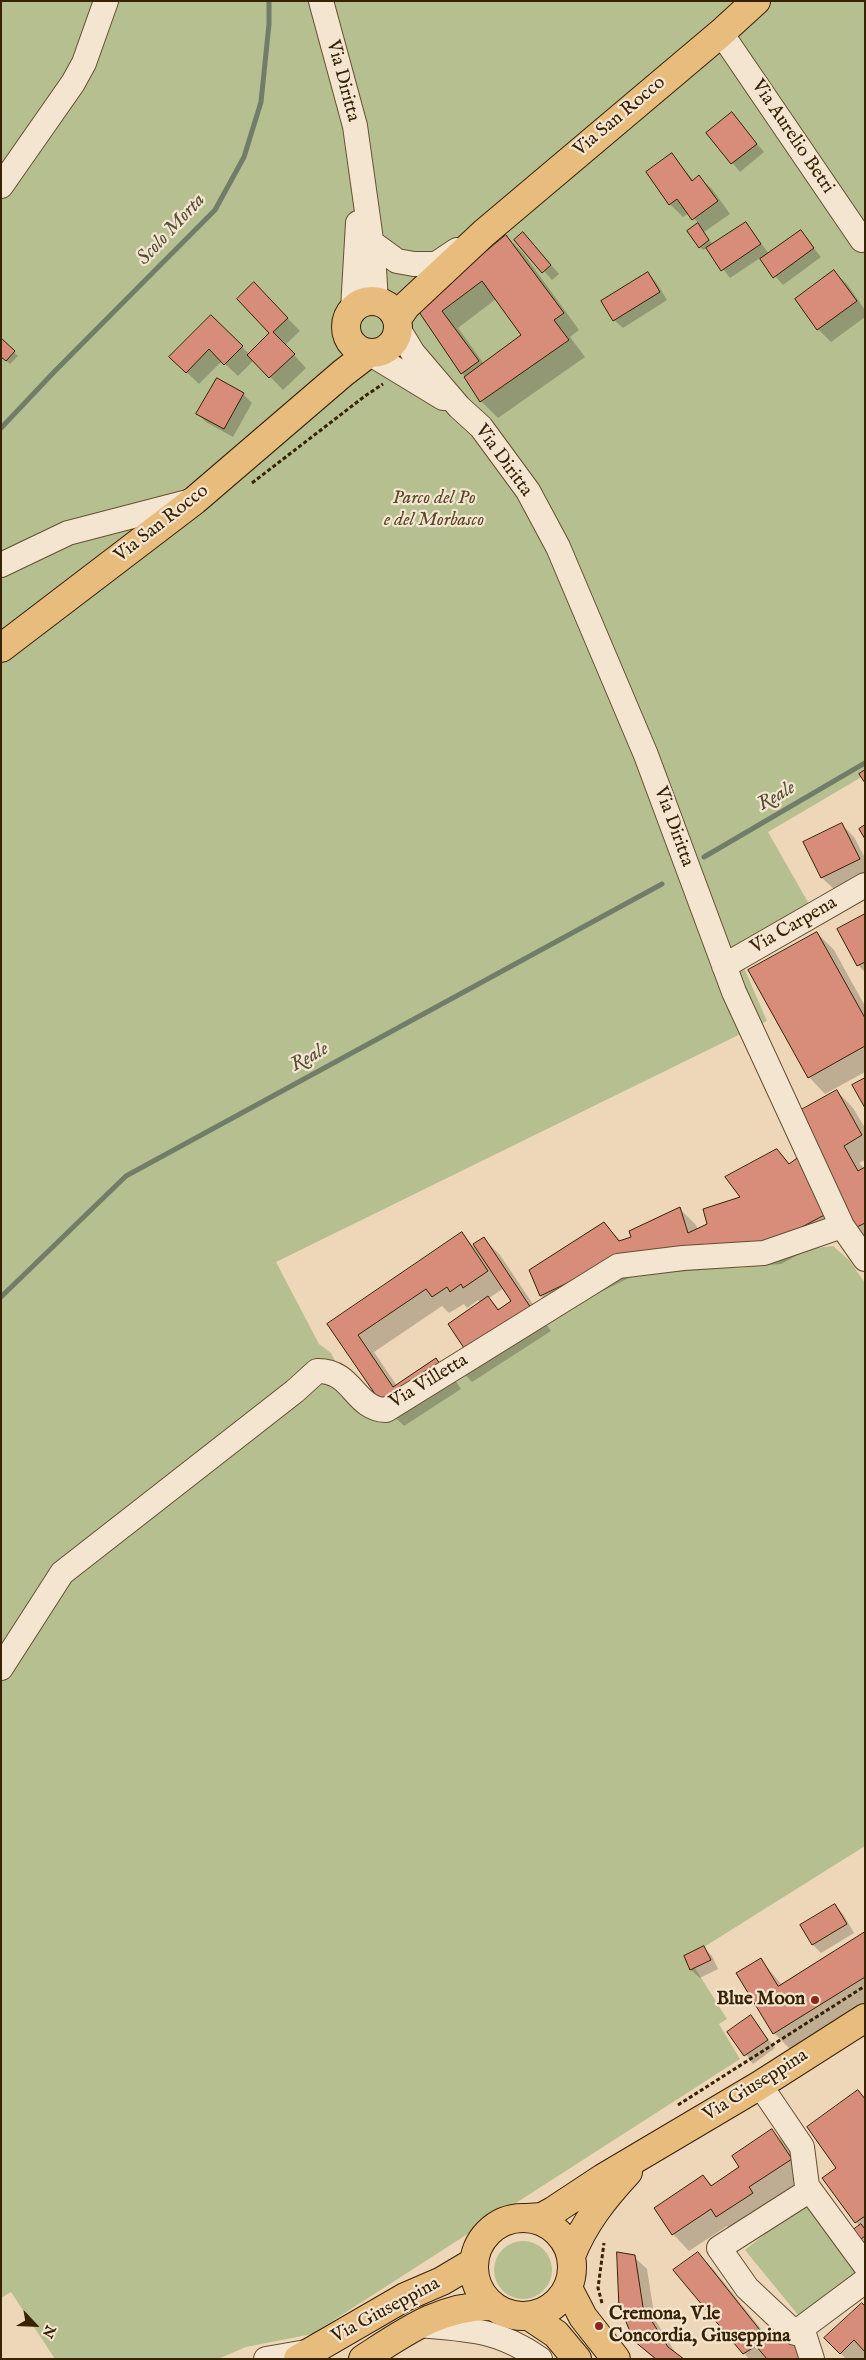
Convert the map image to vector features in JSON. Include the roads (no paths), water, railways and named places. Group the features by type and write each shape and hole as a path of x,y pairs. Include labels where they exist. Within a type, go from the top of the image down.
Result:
{"main road":[{"name":"Via San Rocco","path":"398,324 406,306 484,233 721,33 756,1"},
{"name":"Via San Rocco","path":"365,305 436,264"},
{"path":"365,305 389,307 398,324 396,338 385,350 360,348 346,325 365,305"},
{"name":"Via San Rocco","path":"1,648 195,500 318,395 360,348"},
{"name":"Via Giuseppina","path":"315,2352 405,2297 442,2281 474,2262 482,2241 498,2225 512,2220 542,2216 553,2211 603,2178 760,2085 865,2018"},
{"name":"Via Giuseppina","path":"568,2288 572,2272 571,2256 580,2233 593,2212 646,2153"},
{"path":"527,2218 542,2222 555,2230 565,2242 571,2256"},
{"path":"474,2262 476,2279 482,2294 493,2306"},
{"path":"529,2316 545,2312 552,2307 568,2288 583,2316 616,2359"},
{"name":"Via Giuseppina","path":"363,2359 418,2325 452,2310 472,2306 493,2306 516,2316 529,2316"},
{"path":"529,2316 556,2334 573,2356"}],"street":[{"path":"1,186 73,83 84,63 106,1"},
{"name":"Via Diritta","path":"321,1 355,126 362,162 371,242 365,305"},
{"name":"Via Aurelio Betri","path":"721,33 862,240"},
{"name":"Via Diritta","path":"362,162 365,305"},
{"name":"Via San Rocco","path":"436,264 484,233"},
{"path":"371,242 397,261 414,264 436,264"},
{"name":"Via Diritta","path":"398,324 406,346 460,408 481,427 528,491 558,546 646,755 734,992 842,1226 865,1259"},
{"name":"Via Diritta","path":"360,348 460,408"},
{"path":"1,565 68,533 195,500"},
{"name":"Via Carpena","path":"724,966 865,885"},
{"name":"Via Villetta","path":"1,1668 62,1573 295,1391 317,1371 328,1371 340,1376 371,1406 386,1410 618,1266 683,1258 764,1253 842,1226"},
{"path":"760,2085 802,2148 807,2186 865,2265"},
{"path":"810,2190 719,2248 747,2288 795,2332 865,2281"},
{"path":"418,2325 475,2329 497,2335 526,2349 540,2359"},
{"path":"802,2328 812,2359"},
{"path":"266,2359 315,2352"}],"waterway":[{"name":"Scolo Morta","path":"1,428 215,210 244,157 261,102 269,24 269,1"},
{"name":"Reale","path":"704,857 865,763"},
{"name":"Reale","path":"1,1297 126,1176 662,884"}],"place":[{"name":"Blue Moon","path":"815,2000"},
{"name":"Cremona, V.le Concordia, Giuseppina","path":"599,2326"}],"park label":[{"name":"Parco del Po e del Morbasco","path":"434,510"}]}
